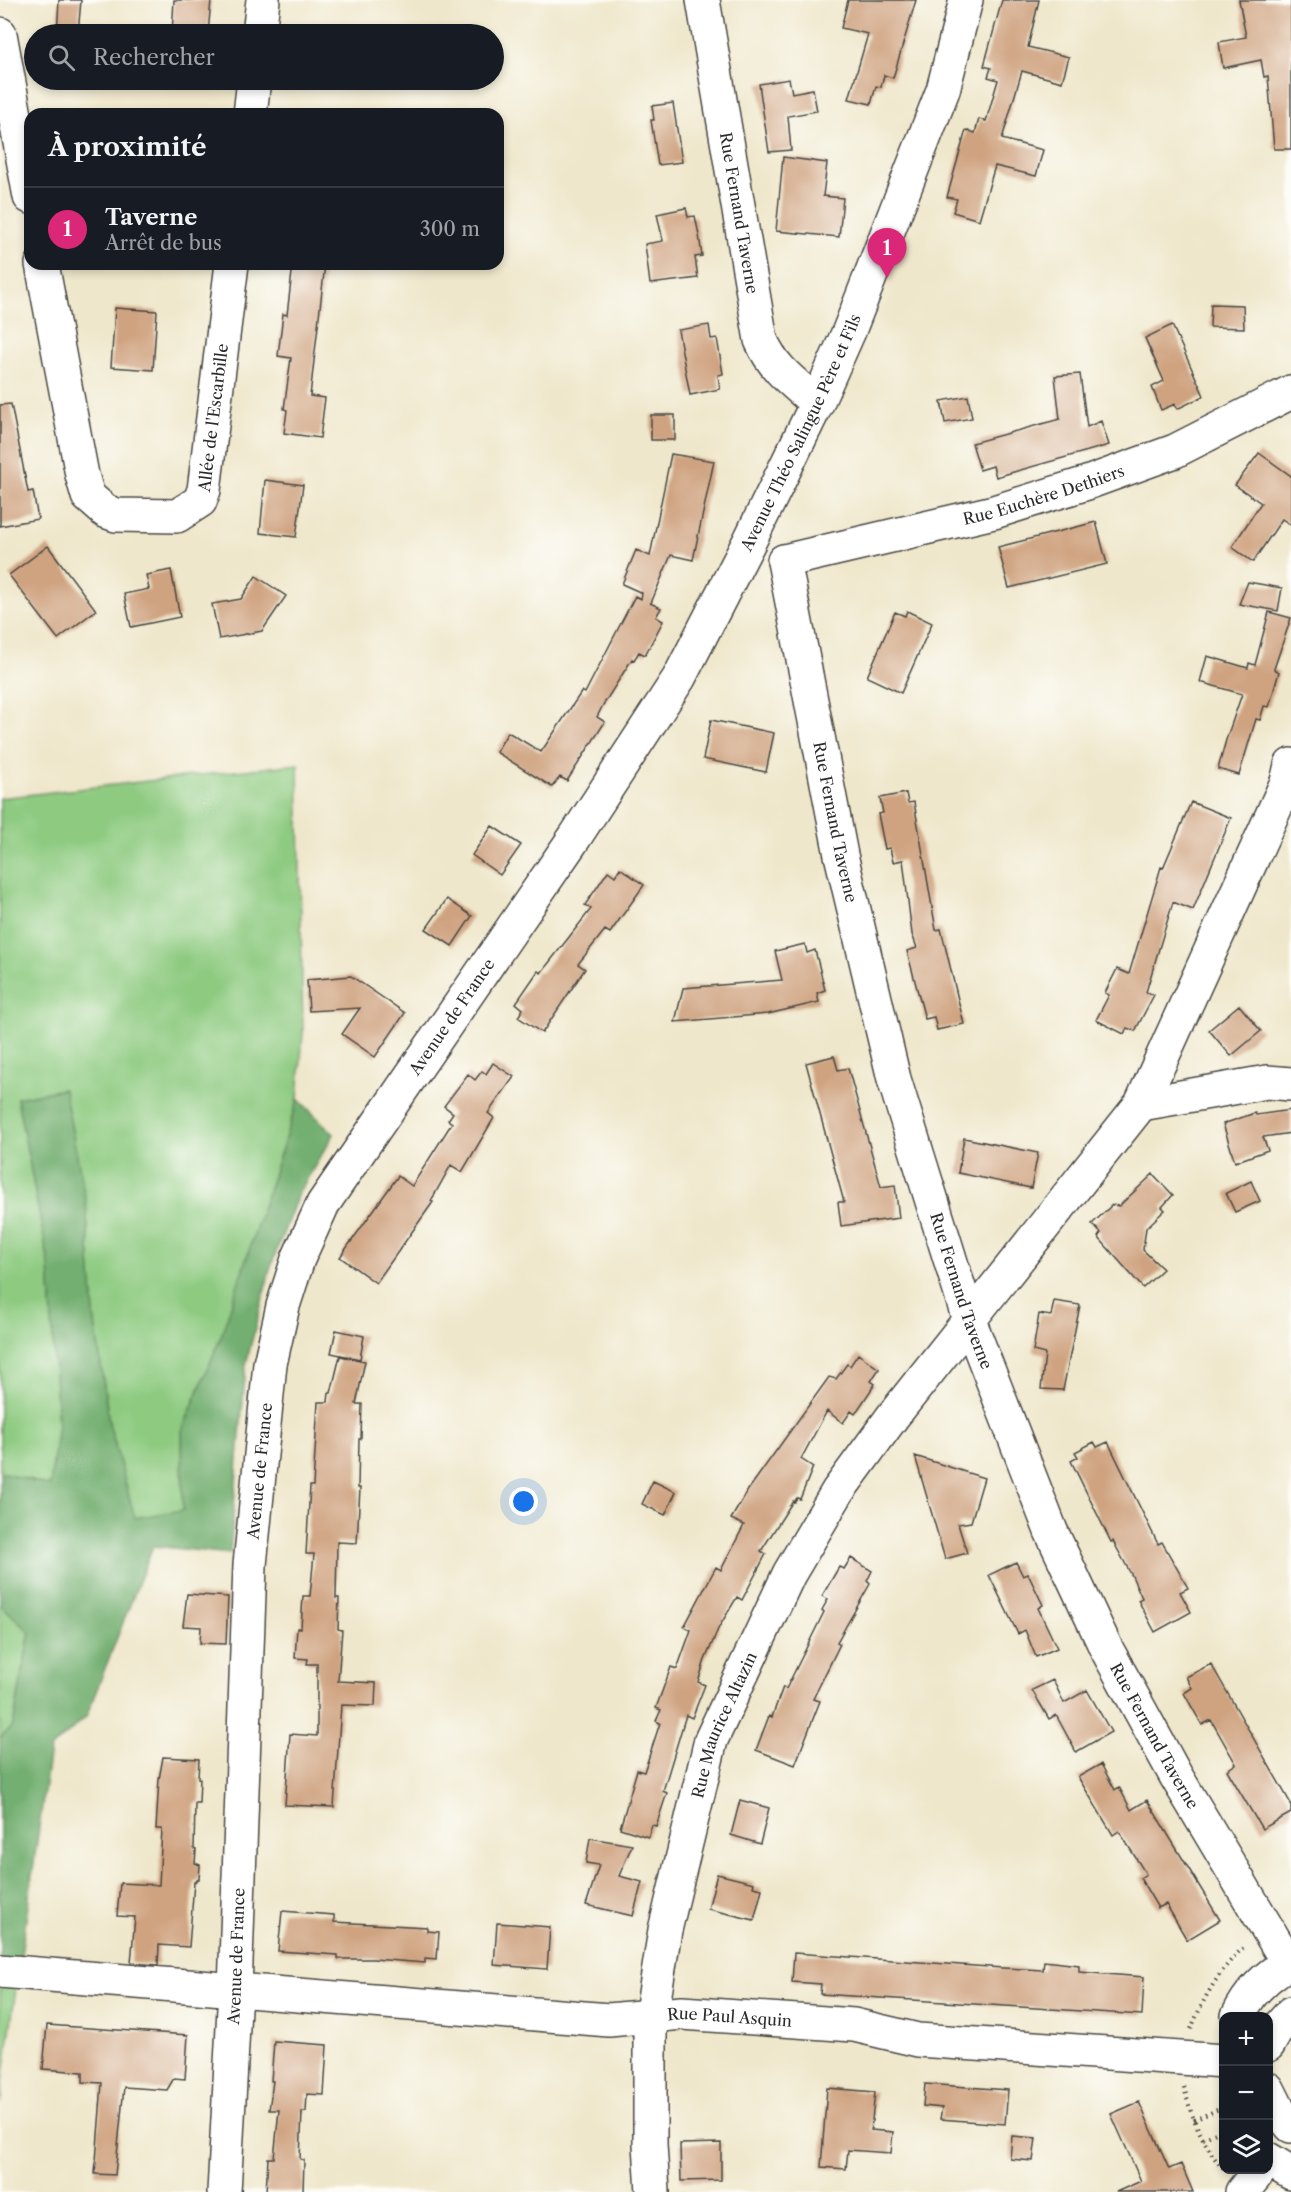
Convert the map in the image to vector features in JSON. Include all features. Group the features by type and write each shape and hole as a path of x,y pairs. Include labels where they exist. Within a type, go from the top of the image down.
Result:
{"street":[{"path":"260,24 263,0"},
{"name":"Rue Fernand Taverne","path":"703,0 761,340 777,369 817,403"},
{"name":"Avenue Théo Salingue Père et Fils","path":"575,837 679,678 817,403 871,278 885,234 943,90 966,0"},
{"path":"0,34 24,164"},
{"path":"251,108 253,90"},
{"name":"Allée de l'Escarbille","path":"43,270 88,496 105,511 116,515 177,516 200,501 204,490 231,270"},
{"name":"Rue Euchère Dethiers","path":"784,561 994,512 1087,483 1175,451 1291,392"},
{"path":"750,540 784,561"},
{"name":"Rue Fernand Taverne","path":"784,561 842,855 894,1079 969,1320 1051,1531 1106,1648 1176,1776 1290,1963"},
{"name":"Rue Maurice Altazin","path":"653,2192 650,2144 652,2016 665,1930 711,1740 789,1574 838,1491 892,1416 1141,1104 1287,782 1291,765"},
{"name":"Avenue de France","path":"224,2192 235,1990 250,1565 270,1364 283,1306 298,1259 323,1204 575,837"},
{"path":"1141,1104 1267,1082 1291,1084"},
{"path":"1240,2012 1264,1981 1290,1963"},
{"name":"Rue Paul Asquin","path":"3,1971 609,2020 682,2013 854,2025 918,2040 1219,2061"},
{"path":"1273,2037 1291,2013"},
{"path":"1273,2097 1291,2126"},
{"path":"1273,2162 1291,2173"},
{"path":"1242,2192 1256,2174"}],"path":[{"path":"1194,2120 1219,2109"},
{"path":"1203,2139 1219,2131"}],"green space":[{"path":"298,764 303,1032 298,1099 222,1334 182,1431 183,1511 134,1518 109,1423 94,1315 86,1202 63,1089 17,1098 49,1264 58,1425 50,1486 0,1472 0,798"},
{"path":"64,1089 86,1202 94,1315 109,1423 135,1518 183,1510 182,1431 222,1334 298,1099 334,1134 298,1194 271,1266 246,1364 230,1554 153,1546 86,1717 50,1749 20,1962 0,1959 0,1738 13,1726 30,1632 0,1604 0,1472 50,1486 58,1425 49,1264 17,1098"},
{"path":"0,1604 30,1631 13,1727 0,1738"},
{"path":"0,1985 16,1987 0,2105"}],"building":[{"path":"59,0 81,0 79,24 58,24"},
{"path":"174,0 211,0 209,24 173,24"},
{"path":"848,0 916,0 893,78 884,75 881,87 876,86 871,104 849,99 868,34 841,28"},
{"path":"1002,0 1039,0 1028,47 1069,57 1062,82 1022,71 1002,139 1043,150 1036,176 995,166 979,220 953,212 957,199 947,197 966,130 975,133 979,119 986,121 998,80 988,77 991,68 984,66"},
{"path":"1239,0 1291,0 1291,149 1274,149 1268,76 1264,77 1261,60 1223,68 1219,42 1246,37"},
{"path":"789,79 792,93 813,89 817,111 788,116 791,150 769,152 759,84"},
{"path":"673,103 682,162 658,165 651,120 654,120 652,106"},
{"path":"783,157 827,163 823,196 843,198 839,237 776,231"},
{"path":"686,208 688,217 695,216 699,235 702,256 695,257 698,278 650,284 645,244 663,241 657,214"},
{"path":"292,270 324,270 310,396 325,398 320,438 284,433 287,410 284,409 291,358 278,356 283,314 287,315"},
{"path":"1211,304 1243,305 1244,328 1210,327"},
{"path":"115,308 157,311 153,370 111,367"},
{"path":"709,325 711,339 717,338 723,374 718,375 720,389 690,395 678,330"},
{"path":"1172,325 1204,396 1177,409 1175,404 1161,410 1152,387 1164,381 1145,338"},
{"path":"1080,374 1087,427 1101,421 1109,445 996,477 993,466 980,470 972,443 1060,419 1055,376"},
{"path":"968,396 972,418 945,423 941,401"},
{"path":"11,404 28,492 33,491 38,519 0,526 0,405"},
{"path":"651,415 675,415 675,440 651,440"},
{"path":"1259,453 1291,476 1291,525 1282,519 1253,562 1232,547 1261,503 1235,485"},
{"path":"671,454 714,461 693,560 671,555 650,603 661,608 656,617 663,621 645,655 639,652 634,660 632,659 603,705 597,717 605,722 567,781 560,777 552,787 496,752 508,732 541,752 582,691 585,693 635,596 641,599 642,593 622,584 636,550 650,556"},
{"path":"265,480 303,485 296,537 260,533"},
{"path":"1096,522 1107,564 1009,588 998,547"},
{"path":"48,546 96,610 58,639 9,575"},
{"path":"171,570 180,617 131,627 124,594 149,589 146,575"},
{"path":"256,576 286,596 262,631 219,639 212,604 241,599"},
{"path":"1248,582 1282,588 1278,611 1239,604"},
{"path":"907,611 932,623 901,693 867,677 895,612 905,616"},
{"path":"1269,612 1291,618 1274,669 1279,672 1269,707 1264,706 1260,720 1256,719 1239,775 1218,769 1242,694 1200,682 1207,656 1248,668 1249,663 1255,665"},
{"path":"711,720 774,733 766,772 703,759"},
{"path":"906,793 908,803 914,802 936,930 941,929 964,1024 937,1030 934,1017 925,1019 907,951 917,948 912,934 903,860 893,862 890,848 885,849 878,814 883,813 880,798"},
{"path":"1191,802 1231,818 1193,910 1173,902 1146,992 1154,995 1135,1031 1127,1028 1124,1034 1096,1020 1109,995 1105,993 1117,969 1129,974 1161,867 1163,868"},
{"path":"492,826 521,845 500,875 472,855"},
{"path":"620,868 644,885 610,933 605,930 578,964 585,969 542,1033 518,1017 523,1009 516,1003 538,971 541,973 591,909 585,905 608,871 615,876"},
{"path":"447,899 472,916 452,946 426,929"},
{"path":"805,944 807,953 815,950 825,990 817,993 819,1002 768,1014 675,1022 683,988 782,980 775,951"},
{"path":"351,976 405,1013 375,1057 342,1034 360,1008 309,1011 307,980"},
{"path":"1239,1005 1261,1031 1231,1056 1209,1030"},
{"path":"834,1056 838,1070 848,1068 881,1187 895,1185 899,1218 841,1226 838,1202 844,1202 806,1063"},
{"path":"493,1063 514,1077 488,1113 494,1118 462,1172 451,1165 431,1201 433,1202 376,1283 340,1257 398,1176 412,1186 452,1123 448,1120 453,1113 444,1106 468,1074 475,1080 482,1071 486,1074"},
{"path":"1291,1110 1291,1133 1263,1137 1268,1150 1235,1162 1223,1124 1255,1113 1256,1115"},
{"path":"964,1138 1038,1153 1031,1188 958,1173"},
{"path":"1153,1174 1173,1195 1162,1207 1165,1210 1146,1228 1143,1250 1163,1269 1143,1288 1098,1237 1101,1233 1092,1224 1112,1205 1119,1206"},
{"path":"1251,1181 1260,1201 1235,1212 1226,1193"},
{"path":"1054,1301 1080,1305 1063,1390 1041,1389 1045,1354 1033,1351 1039,1314 1051,1316"},
{"path":"336,1330 364,1336 360,1359 331,1353"},
{"path":"858,1354 879,1369 871,1381 875,1384 855,1414 851,1411 843,1423 827,1411 801,1459 813,1467 800,1499 793,1501 761,1551 766,1554 742,1600 737,1597 719,1627 705,1660 698,1682 705,1685 692,1718 686,1715 663,1791 667,1793 656,1826 652,1825 648,1837 620,1828 637,1770 644,1772 660,1723 656,1721 661,1710 656,1708 671,1667 677,1669 691,1630 684,1627 716,1567 721,1570 744,1525 731,1519 748,1490 829,1377 836,1379 847,1364 850,1366"},
{"path":"340,1356 365,1361 356,1404 362,1404 357,1543 337,1542 336,1598 339,1598 338,1629 342,1630 338,1681 376,1683 375,1706 341,1705 334,1807 285,1805 290,1734 317,1736 317,1664 307,1664 308,1659 295,1658 297,1628 301,1628 303,1596 310,1596 314,1554 306,1554 318,1402 328,1402"},
{"path":"1094,1442 1097,1447 1108,1442 1158,1544 1162,1542 1188,1588 1180,1592 1191,1612 1155,1632 1138,1600 1142,1598 1132,1576 1113,1541 1111,1542 1071,1461 1078,1457 1075,1452"},
{"path":"915,1456 984,1478 971,1522 958,1524 967,1553 945,1559"},
{"path":"653,1481 676,1492 665,1515 642,1504"},
{"path":"851,1558 872,1571 867,1581 870,1584 837,1642 840,1644 813,1699 820,1701 795,1765 756,1750 783,1687 786,1689 824,1612 822,1610 828,1599 822,1596 839,1567 844,1569"},
{"path":"1016,1562 1023,1576 1028,1574 1043,1605 1038,1608 1057,1648 1036,1657 1025,1630 1018,1634 989,1575"},
{"path":"187,1594 228,1597 226,1644 200,1643 201,1627 183,1626"},
{"path":"1211,1664 1291,1804 1291,1813 1262,1829 1227,1770 1236,1764 1211,1720 1202,1725 1184,1693 1192,1688 1186,1677"},
{"path":"1053,1680 1064,1703 1087,1690 1111,1732 1076,1752 1056,1715 1049,1719 1032,1690"},
{"path":"163,1757 199,1759 199,1803 195,1803 194,1849 196,1850 195,1863 200,1865 199,1879 194,1882 189,1947 159,1945 158,1965 131,1963 135,1917 117,1916 120,1883 159,1885 162,1829 156,1829 159,1779"},
{"path":"1101,1764 1115,1790 1119,1787 1131,1810 1147,1800 1220,1920 1187,1940 1166,1904 1158,1908 1140,1878 1146,1874 1119,1831 1113,1835 1078,1777"},
{"path":"740,1800 769,1808 760,1844 731,1835"},
{"path":"590,1838 632,1845 619,1876 642,1882 633,1916 586,1905 599,1865 586,1863"},
{"path":"717,1874 754,1883 753,1887 762,1889 754,1920 708,1909"},
{"path":"282,1911 334,1915 334,1922 427,1927 427,1931 439,1932 437,1959 425,1958 425,1963 338,1959 338,1955 278,1951"},
{"path":"497,1923 550,1927 547,1969 494,1965"},
{"path":"794,1953 1043,1970 1044,1961 1079,1965 1079,1972 1144,1977 1142,2015 820,1994 821,1984 792,1982"},
{"path":"47,2025 188,2035 185,2079 174,2078 167,2090 124,2087 115,2175 95,2174 102,2083 83,2082 83,2072 43,2069"},
{"path":"274,2041 327,2045 324,2095 307,2094 306,2112 302,2112 300,2159 304,2160 303,2192 266,2192 268,2158 274,2158 279,2110 269,2110 273,2081 271,2081"},
{"path":"925,2084 1008,2090 1005,2124 940,2119 942,2108 923,2106"},
{"path":"827,2088 875,2092 871,2130 893,2132 891,2153 848,2150 846,2169 821,2167"},
{"path":"1139,2102 1169,2169 1181,2164 1193,2192 1116,2192 1141,2181 1111,2114"},
{"path":"1012,2136 1036,2138 1033,2161 1010,2159"},
{"path":"721,2143 721,2180 681,2181 680,2144"}],"place":[{"name":"Taverne","path":"887,278"}]}
